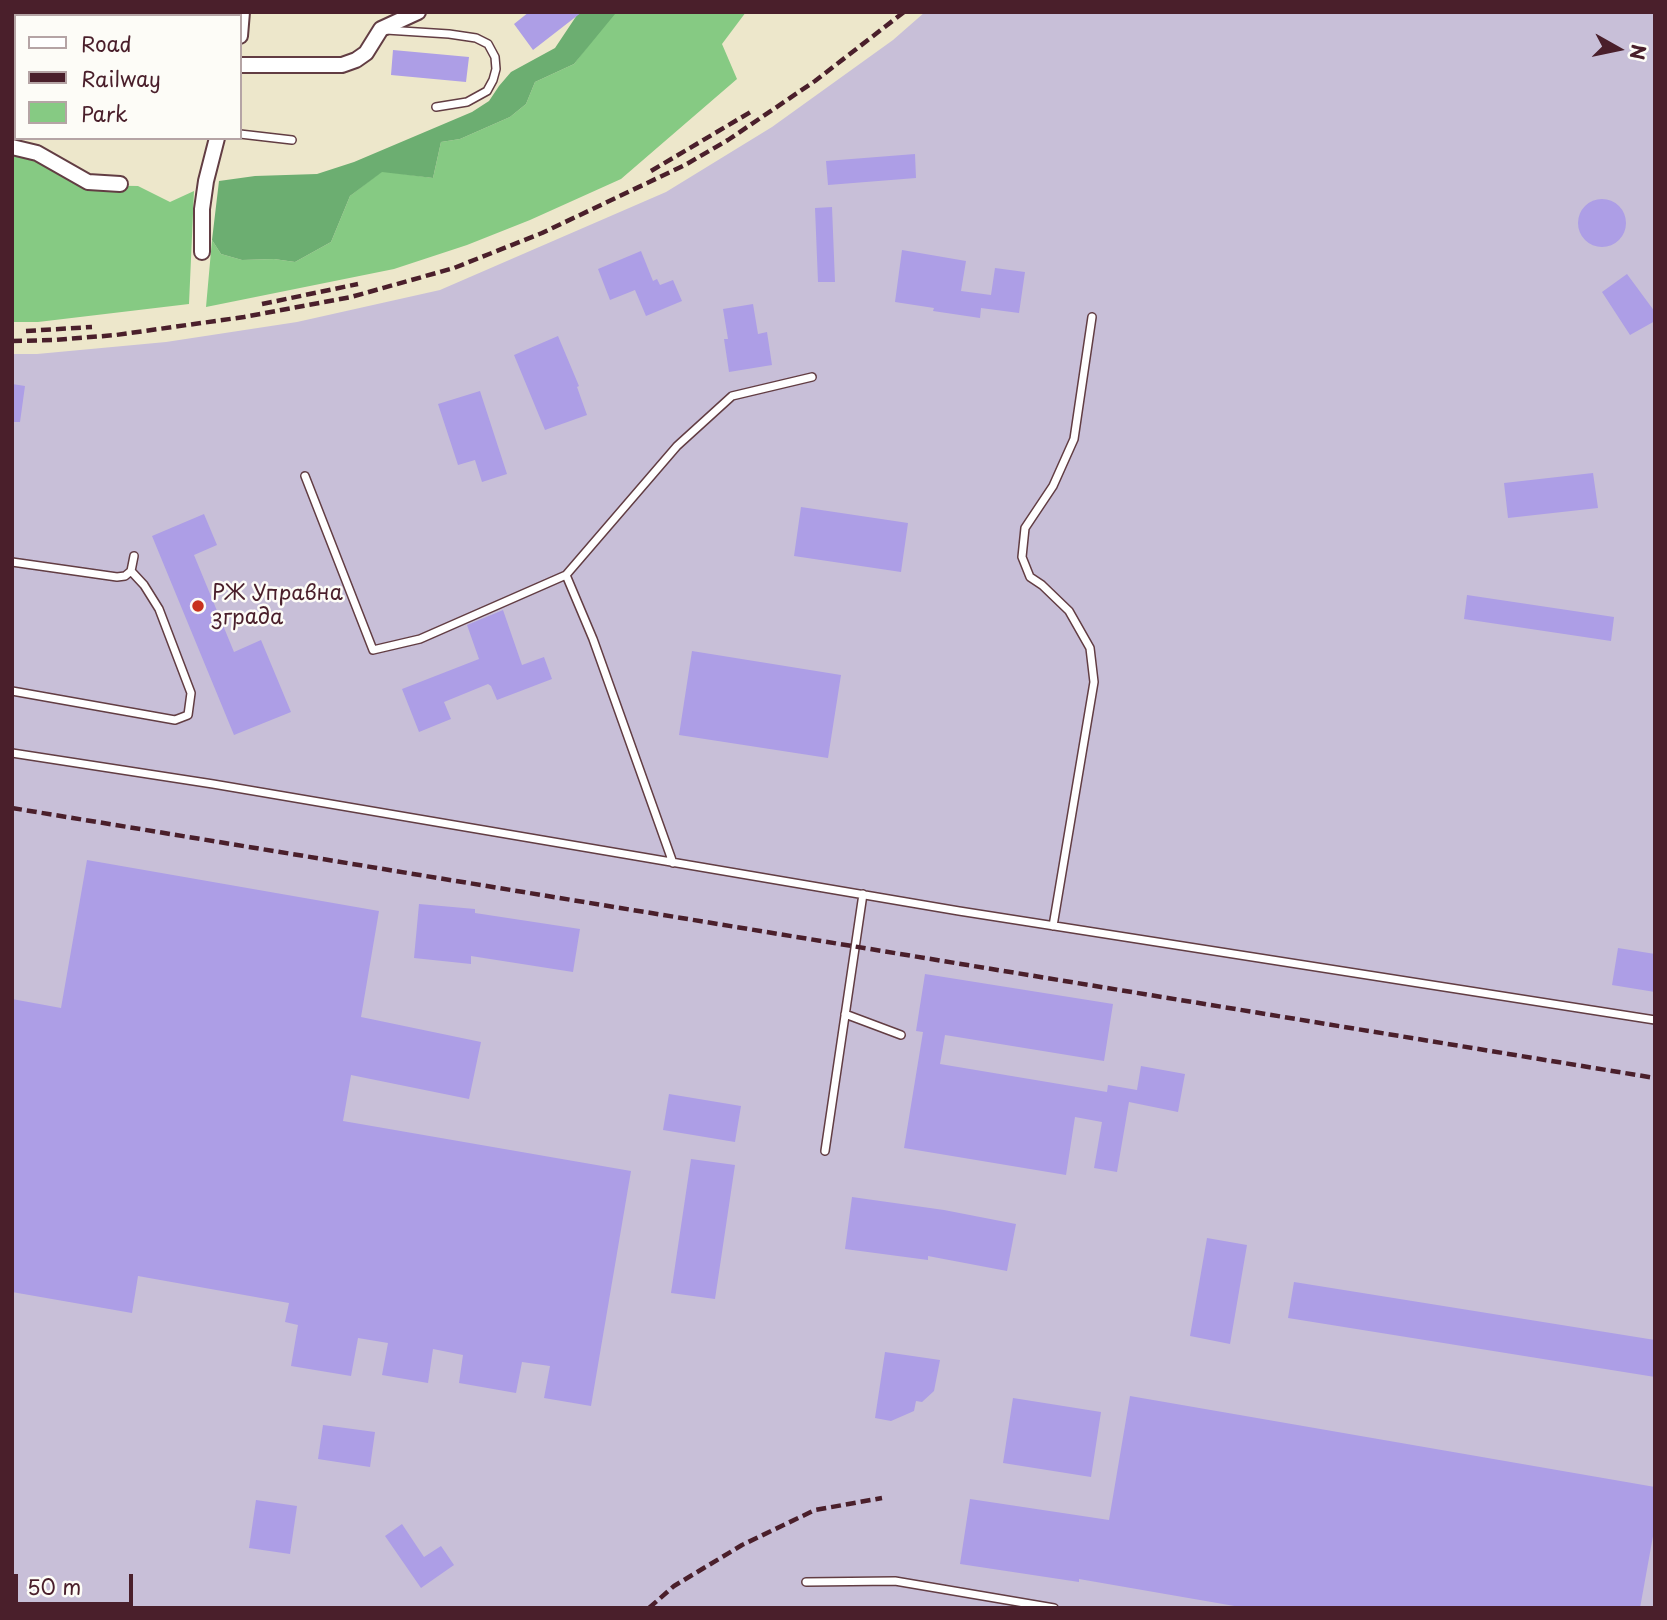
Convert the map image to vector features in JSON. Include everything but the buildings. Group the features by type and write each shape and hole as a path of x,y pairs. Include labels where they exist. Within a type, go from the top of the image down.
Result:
{"street":[{"path":"242,65 342,65 366,53 382,29 418,12"},
{"path":"202,252 202,209 216,140"},
{"path":"12,146 37,153 88,182 120,184"}],"lane":[{"path":"382,29 449,34 476,38 488,44 495,57 496,69 487,91 467,102 436,107"},
{"path":"242,134 292,140"},
{"path":"1053,926 1094,682 1090,648 1069,611 1030,577 1022,557 1025,528 1053,486 1074,439 1092,317"},
{"path":"305,476 373,650 420,639 566,575 677,446 732,396 812,377"},
{"path":"12,562 117,577 125,576 131,571 134,556"},
{"path":"12,691 175,720 188,715 191,693 159,610 144,584 131,571"},
{"path":"566,575 598,652 673,863"},
{"path":"12,753 227,786 1053,926 1655,1020"},
{"path":"825,1152 863,894"},
{"path":"845,1014 901,1035"},
{"path":"806,1582 895,1581 1054,1608"}],"shaded area":[{"path":"925,12 1655,12 1655,1608 12,1608 12,354 166,342 297,322 440,290 666,192 772,127 893,40"}],"green space":[{"path":"579,12 615,14 574,64 535,82 526,104 510,117 460,139 441,142 433,178 382,172 350,196 331,242 295,262 274,259 242,260 221,254 212,240 219,181 255,176 317,174 354,162 472,112 489,101 511,72 555,48"},
{"path":"614,12 746,12 722,44 737,79 621,179 530,220 467,245 394,269 206,307 212,240 221,254 242,260 274,259 295,262 331,242 350,196 382,171 433,178 441,142 460,139 510,117 526,104 535,82 574,64"},
{"path":"12,153 27,156 78,185 138,186 170,202 194,191 189,304 38,322 12,322"}],"railway":[{"path":"12,341 116,335 244,317 351,297 454,268 542,233 685,165 728,140 815,81 904,12"},
{"path":"651,171 754,110"},
{"path":"262,304 358,284"},
{"path":"26,331 92,327"},
{"path":"12,808 1655,1078"},
{"path":"649,1608 674,1586 742,1545 815,1510 882,1498"}],"place":[{"name":"РЖ Управна зграда","path":"198,606"}]}
